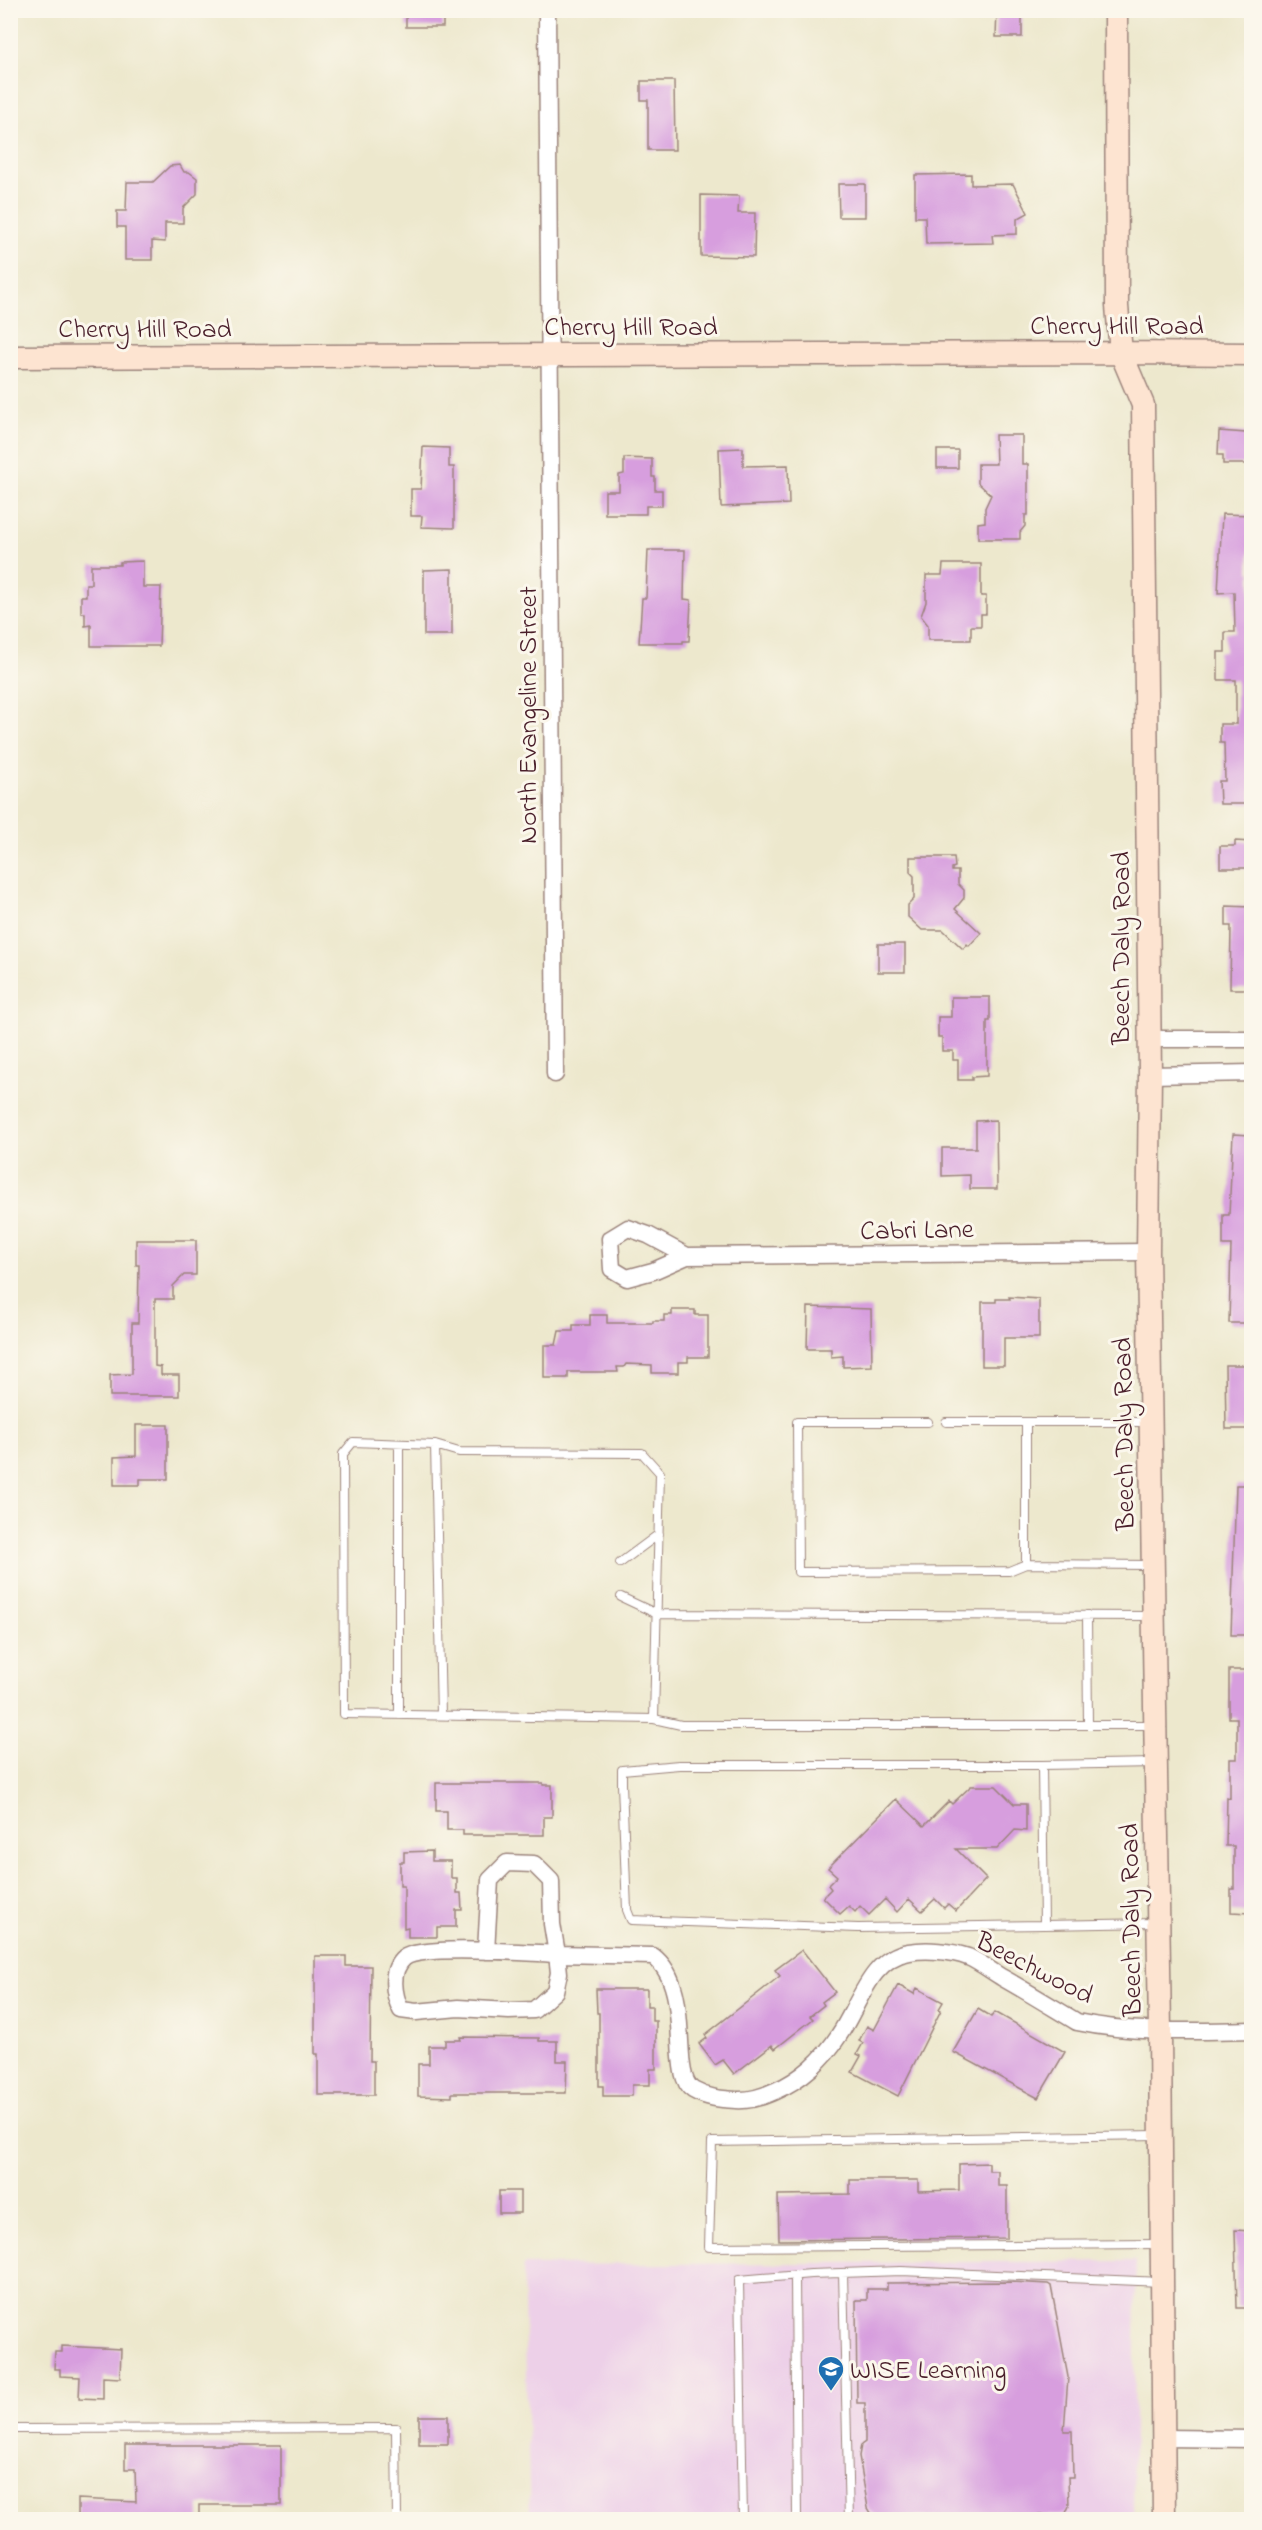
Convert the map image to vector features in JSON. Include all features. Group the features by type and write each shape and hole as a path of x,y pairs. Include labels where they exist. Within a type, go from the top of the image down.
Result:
{"main road":[{"name":"Beech Daly Road","path":"1116,10 1117,306 1121,353 1143,405 1150,1075 1148,1252 1159,1923 1164,2520"},
{"name":"Cherry Hill Road","path":"10,357 1251,354"}],"street":[{"name":"North Evangeline Street","path":"548,10 555,1074"},
{"path":"1148,1039 1251,1039"},
{"path":"1150,1075 1251,1073"},
{"name":"Cabri Lane","path":"687,1256 1148,1252"},
{"name":"Beechwood","path":"486,1951 490,1880 507,1863 534,1864 551,1881 552,1924 557,1954 559,1973 555,1991 534,2010 509,2012 458,2008 416,2012 401,2010 393,1995 396,1970 403,1959 417,1952 486,1951 557,1954 638,1954 653,1956 661,1961 672,1981 680,2014 681,2071 690,2088 707,2098 745,2101 762,2097 784,2087 807,2071 823,2057 839,2035 878,1968 893,1957 909,1952 938,1952 967,1956 1077,2022 1097,2026 1160,2031"},
{"path":"1160,2031 1251,2031"},
{"path":"1164,2438 1251,2439"}],"lane":[{"path":"928,1422 797,1422 798,1572 1009,1571 1026,1564 1153,1565"},
{"path":"946,1422 1151,1422"},
{"path":"1026,1422 1026,1564"},
{"path":"654,1719 660,1473 642,1453 459,1452 435,1445 353,1442 343,1454 344,1714 654,1719 681,1725 1155,1725"},
{"path":"399,1444 399,1715"},
{"path":"435,1445 441,1714"},
{"path":"620,1563 659,1534"},
{"path":"621,1597 657,1614 1154,1616"},
{"path":"1087,1615 1088,1725"},
{"path":"1156,1763 679,1765 622,1770 622,1784 627,1910 631,1920 858,1928 1159,1923"},
{"path":"1042,1765 1044,1925"},
{"path":"1161,2135 712,2142 709,2247 1162,2244"},
{"path":"743,2520 739,2280 795,2275 902,2271 1162,2282"},
{"path":"843,2273 849,2520"},
{"path":"795,2275 797,2520"},
{"path":"10,2429 396,2428 397,2520"}],"shaded area":[{"name":"WISE Learning","path":"1136,2261 1133,2519 530,2519 523,2265"}],"building":[{"path":"406,10 443,10 443,27 406,27"},
{"path":"997,10 1022,10 1022,37 996,37"},
{"path":"641,81 674,81 675,150 648,150 648,100 641,100"},
{"path":"180,165 184,172 189,172 197,178 197,194 183,208 183,223 165,223 165,242 152,241 152,260 125,260 125,227 117,227 117,211 126,211 127,182 153,182 170,166"},
{"path":"971,174 971,185 1013,184 1028,213 1017,219 1017,234 992,235 993,243 926,244 925,217 915,217 915,175"},
{"path":"838,184 865,184 865,217 839,217"},
{"path":"701,195 739,196 738,213 755,213 754,257 701,256"},
{"path":"1219,431 1246,433 1246,437 1251,438 1251,464 1223,464 1223,455 1218,455"},
{"path":"995,435 1022,435 1022,464 1028,464 1028,515 1025,515 1025,526 1020,532 1020,539 978,539 978,523 985,522 985,508 991,495 978,483 978,464 996,464"},
{"path":"423,447 449,448 449,467 454,467 454,528 421,527 422,516 411,516 411,489 421,489"},
{"path":"743,448 743,466 788,465 789,504 721,507 719,449"},
{"path":"937,450 958,450 958,468 937,468"},
{"path":"624,458 652,459 652,477 655,477 655,490 662,490 662,506 646,506 646,514 605,514 605,491 619,491 619,475 624,474"},
{"path":"1222,514 1251,515 1249,572 1251,572 1251,804 1220,804 1219,781 1225,781 1224,743 1220,743 1220,724 1236,724 1236,680 1218,680 1218,652 1225,652 1225,632 1235,632 1234,592 1218,593"},
{"path":"648,550 685,550 684,599 691,600 689,641 639,643 642,598 646,598"},
{"path":"143,561 143,587 161,587 159,646 91,646 91,625 85,626 85,613 81,613 81,596 86,596 86,584 91,584 91,565 120,565 120,562"},
{"path":"943,564 981,564 981,596 986,596 986,614 981,614 981,626 971,626 971,640 928,640 928,625 921,616 926,602 926,575 942,575"},
{"path":"452,569 452,635 424,635 424,570"},
{"path":"1235,841 1251,842 1251,868 1220,868 1220,846 1235,846"},
{"path":"910,857 954,857 955,867 952,871 958,871 958,884 964,890 964,898 955,909 981,933 969,946 967,944 963,949 943,930 922,930 908,917 908,905 914,899 914,876 910,872"},
{"path":"1226,906 1251,907 1251,989 1230,989 1231,926 1226,926"},
{"path":"878,944 905,944 905,972 878,972"},
{"path":"951,997 990,997 990,1021 987,1021 987,1076 972,1077 972,1080 958,1080 958,1060 953,1060 953,1051 942,1051 942,1037 938,1037 938,1017 951,1017"},
{"path":"996,1120 997,1189 970,1189 970,1175 942,1176 942,1148 976,1148 976,1121"},
{"path":"1233,1134 1251,1135 1251,1306 1249,1323 1229,1323 1231,1245 1223,1245 1223,1215 1229,1215"},
{"path":"136,1240 196,1240 196,1275 184,1275 173,1286 173,1299 155,1299 155,1366 161,1367 161,1375 179,1375 179,1396 110,1396 110,1375 132,1374 132,1323 138,1323 139,1265 136,1265"},
{"path":"1009,1297 1039,1299 1039,1338 1004,1338 1004,1366 982,1366 982,1302 996,1302 996,1299 1010,1299"},
{"path":"808,1307 871,1309 872,1366 843,1367 843,1356 831,1357 831,1349 807,1349"},
{"path":"672,1310 695,1310 695,1315 708,1315 708,1357 688,1357 688,1362 678,1362 678,1373 652,1373 652,1365 626,1364 624,1367 617,1367 618,1372 568,1372 568,1378 544,1378 544,1345 556,1345 559,1331 573,1331 573,1325 590,1325 590,1315 607,1315 607,1323 653,1323 653,1321 664,1321 664,1315 672,1315"},
{"path":"1225,1365 1251,1365 1251,1429 1226,1429"},
{"path":"136,1425 168,1425 168,1479 140,1479 140,1485 114,1485 114,1457 136,1456"},
{"path":"1236,1485 1251,1485 1251,1635 1231,1635"},
{"path":"1229,1670 1251,1670 1251,1913 1231,1912 1231,1889 1234,1889 1234,1846 1226,1846 1227,1797 1230,1798 1230,1759 1237,1759 1237,1718 1229,1718"},
{"path":"436,1783 543,1783 543,1785 552,1785 552,1817 544,1817 544,1835 463,1835 463,1830 447,1830 447,1811 436,1811"},
{"path":"971,1786 996,1786 1014,1804 1026,1804 1026,1831 1015,1830 997,1849 956,1849 986,1879 956,1911 948,1904 944,1908 935,1899 922,1911 909,1899 897,1912 885,1899 869,1915 860,1906 855,1912 849,1906 840,1914 823,1897 831,1889 828,1885 837,1876 828,1868 896,1799 924,1826 949,1801 952,1804"},
{"path":"432,1851 432,1861 451,1861 451,1878 457,1878 457,1893 461,1893 462,1910 456,1910 456,1927 437,1927 437,1937 408,1937 408,1927 404,1928 404,1886 400,1886 400,1862 404,1862 404,1852"},
{"path":"802,1950 835,1992 810,2016 813,2019 775,2049 772,2045 734,2074 723,2060 715,2065 699,2044 707,2038 705,2035 780,1976 775,1970"},
{"path":"315,1956 346,1956 346,1966 371,1966 370,2061 374,2061 374,2095 318,2095 318,2054 315,2054"},
{"path":"898,1985 914,1994 917,1988 943,2002 898,2096 852,2072 861,2056 857,2054 863,2043 859,2041 867,2026 874,2030"},
{"path":"596,1989 647,1989 647,2006 652,2006 652,2021 656,2021 656,2069 650,2069 650,2085 632,2085 632,2096 603,2096 603,2086 599,2086 599,2013 597,2013"},
{"path":"978,2009 991,2017 995,2012 1065,2052 1038,2098 953,2052"},
{"path":"460,2037 539,2038 539,2041 557,2041 557,2061 567,2061 566,2093 452,2093 452,2097 418,2096 418,2064 429,2064 429,2046 445,2046 445,2040 461,2040"},
{"path":"989,2163 989,2171 998,2171 998,2186 1007,2186 1007,2238 779,2240 778,2195 850,2194 850,2180 918,2180 918,2191 959,2190 959,2164"},
{"path":"499,2191 520,2191 520,2213 499,2213"},
{"path":"1235,2230 1251,2231 1251,2308 1237,2308"},
{"path":"1012,2282 1051,2286 1068,2377 1064,2431 1072,2431 1073,2477 1068,2477 1069,2506 1066,2513 1061,2515 879,2517 871,2513 868,2508 859,2456 861,2445 865,2442 865,2403 857,2403 856,2300 867,2300 867,2289 887,2289 887,2283"},
{"path":"62,2346 121,2349 120,2378 103,2377 103,2399 79,2398 80,2377 60,2376 60,2369 54,2369 55,2352 62,2352"},
{"path":"419,2416 448,2416 448,2444 419,2444"},
{"path":"125,2445 281,2445 281,2505 199,2505 199,2520 78,2520 78,2499 136,2502 135,2469 125,2469"}],"place":[{"name":"WISE Learning","path":"831,2392"}]}
